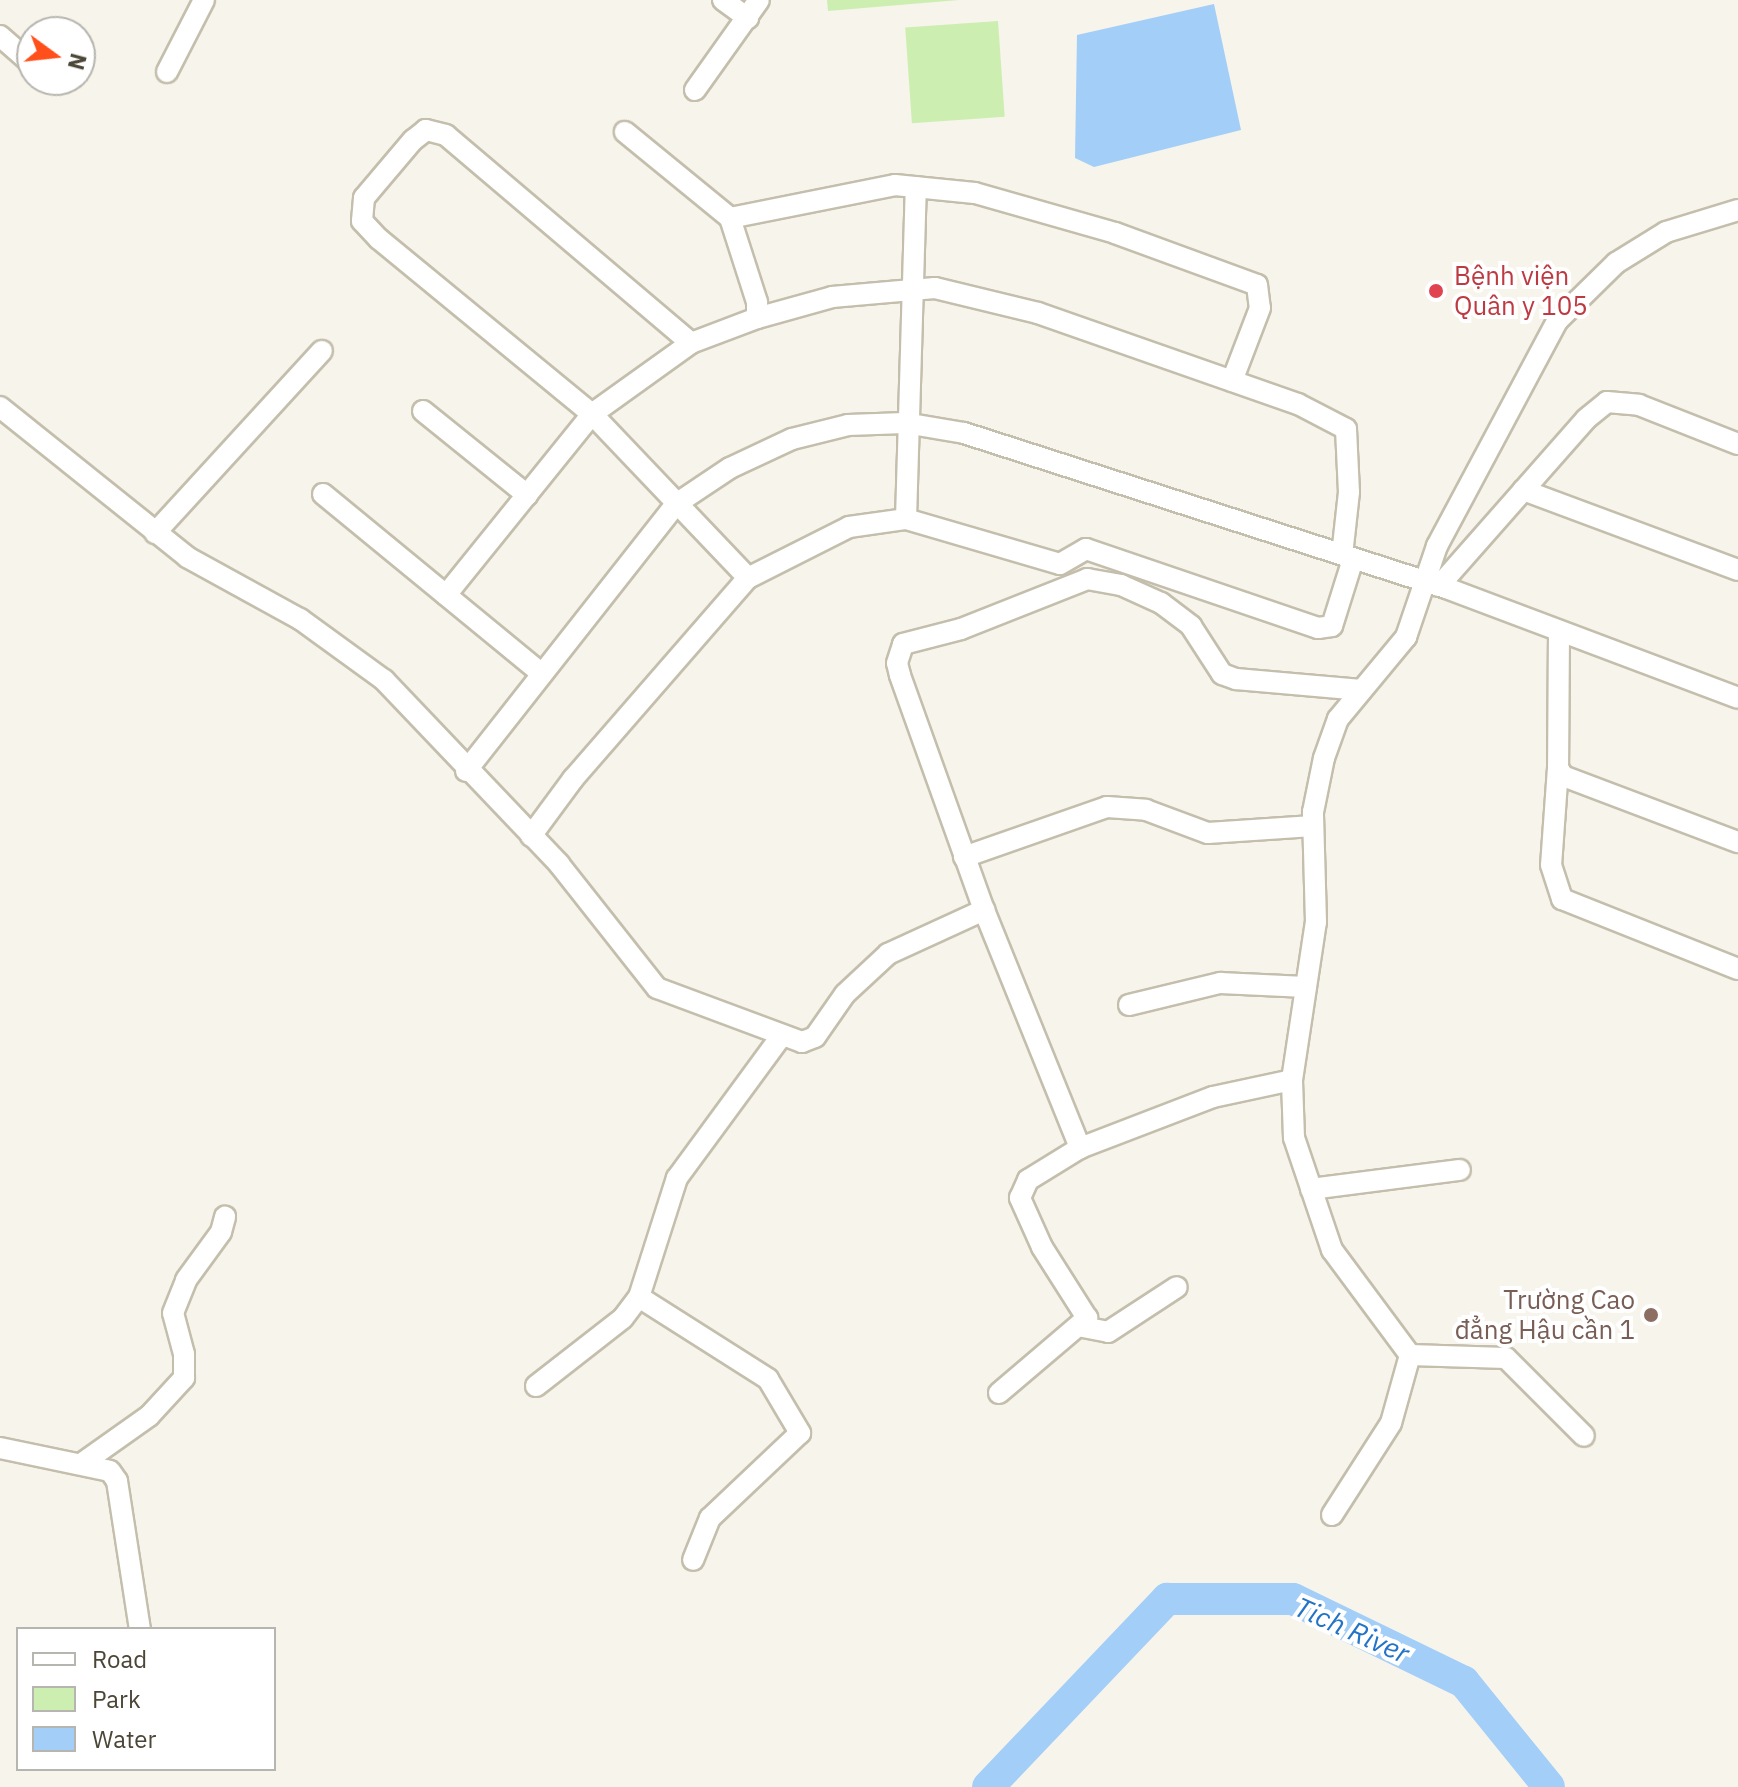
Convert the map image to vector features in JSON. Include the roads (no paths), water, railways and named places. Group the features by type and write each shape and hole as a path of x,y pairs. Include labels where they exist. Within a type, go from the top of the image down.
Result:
{"street":[{"path":"167,72 204,0"},
{"path":"723,0 748,18"},
{"path":"695,90 759,0"},
{"path":"0,36 16,50"},
{"path":"691,343 446,135 426,130 364,198 362,221 592,414 748,578"},
{"path":"625,132 730,218 757,302 757,318"},
{"path":"730,218 895,185 975,193 1101,229 1257,285 1260,308 1232,381"},
{"path":"906,519 905,423 916,187"},
{"path":"1433,585 1437,546 1557,321 1616,263 1666,232 1738,210"},
{"path":"446,595 592,414 691,343 757,318 832,297 935,288 1038,313 1298,404 1346,429 1348,557 1332,626 1318,628 1086,549 1060,564 906,519 849,527 748,578 573,779 531,836"},
{"path":"155,533 322,351"},
{"path":"1410,1355 1332,1250 1294,1138 1292,1080 1316,922 1313,826 1324,758 1338,719 1406,637 1433,585 1607,402 1639,405 1738,444"},
{"path":"0,407 187,557 300,619 384,680 466,771 531,836 657,988 802,1042 815,1037 845,994 888,954 984,910"},
{"path":"423,411 527,495"},
{"path":"466,771 676,504 730,468 792,439 848,425 905,423 964,433 1433,585 1738,698"},
{"path":"1523,490 1738,570"},
{"path":"323,494 542,674"},
{"path":"1080,1148 984,910 900,675 903,644 961,629 1073,580 1087,579 1121,585 1170,609 1191,626 1222,674 1236,679 1362,690"},
{"path":"1559,631 1558,768 1551,865 1562,899 1738,969"},
{"path":"1558,768 1571,781 1738,842"},
{"path":"964,857 1107,807 1146,810 1208,833 1313,826"},
{"path":"1129,1005 1220,983 1306,987"},
{"path":"536,1386 623,1318 639,1297 677,1178 782,1035"},
{"path":"999,1393 1083,1327 1087,1318 1042,1247 1020,1198 1028,1180 1080,1148 1213,1097 1292,1080"},
{"path":"1311,1189 1460,1170"},
{"path":"84,1462 149,1416 184,1378 184,1354 173,1313 186,1280 221,1232 225,1217"},
{"path":"1083,1327 1108,1332 1177,1287"},
{"path":"639,1297 768,1379 800,1433 710,1518 693,1560"},
{"path":"1410,1355 1506,1358 1584,1436"},
{"path":"1332,1515 1391,1423 1410,1355"},
{"path":"0,1448 84,1462 110,1471 117,1481 140,1627"}],"water":[{"path":"1214,4 1241,130 1094,167 1075,158 1077,35"}],"waterway":[{"name":"Tich River","path":"988,1787 1167,1599 1293,1599 1464,1682 1549,1787"}],"place":[{"name":"Bệnh viện Quân y 105","path":"1436,291"},
{"name":"Trường Cao đẳng Hậu cần 1","path":"1651,1315"}]}
